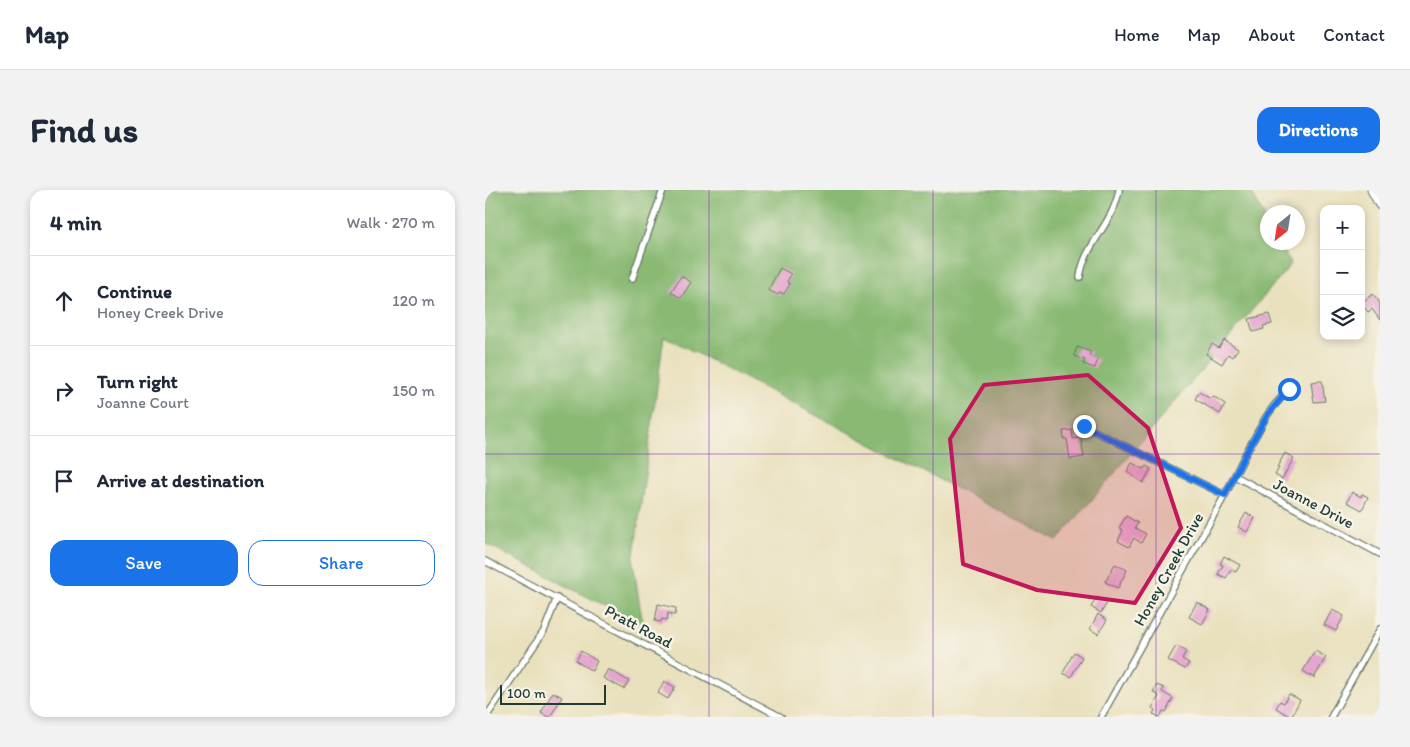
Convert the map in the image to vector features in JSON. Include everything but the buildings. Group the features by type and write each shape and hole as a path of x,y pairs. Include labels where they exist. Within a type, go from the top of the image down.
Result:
{"main road":[{"path":"1372,190 1380,205"}],"street":[{"path":"632,280 663,190"},
{"path":"1080,277 1081,266 1110,218 1117,203 1119,191"},
{"name":"Honey Creek Drive","path":"1101,717 1268,414 1292,386"},
{"path":"1084,426 1225,495"},
{"name":"Joanne Drive","path":"1235,476 1380,554"},
{"name":"Pratt Road","path":"485,561 781,717"},
{"path":"486,717 544,631 557,598"},
{"path":"1331,717 1380,629"}],"highlighted area":[{"path":"1088,375 1148,428 1181,528 1135,603 1037,590 963,564 950,439 984,385"}],"green space":[{"path":"485,190 1250,190 1260,208 1260,250 1283,250 1291,264 1057,541 664,336 633,562 643,626 485,543"}],"route":[{"path":"1084,426 1225,495 1268,414 1289,389"}]}
